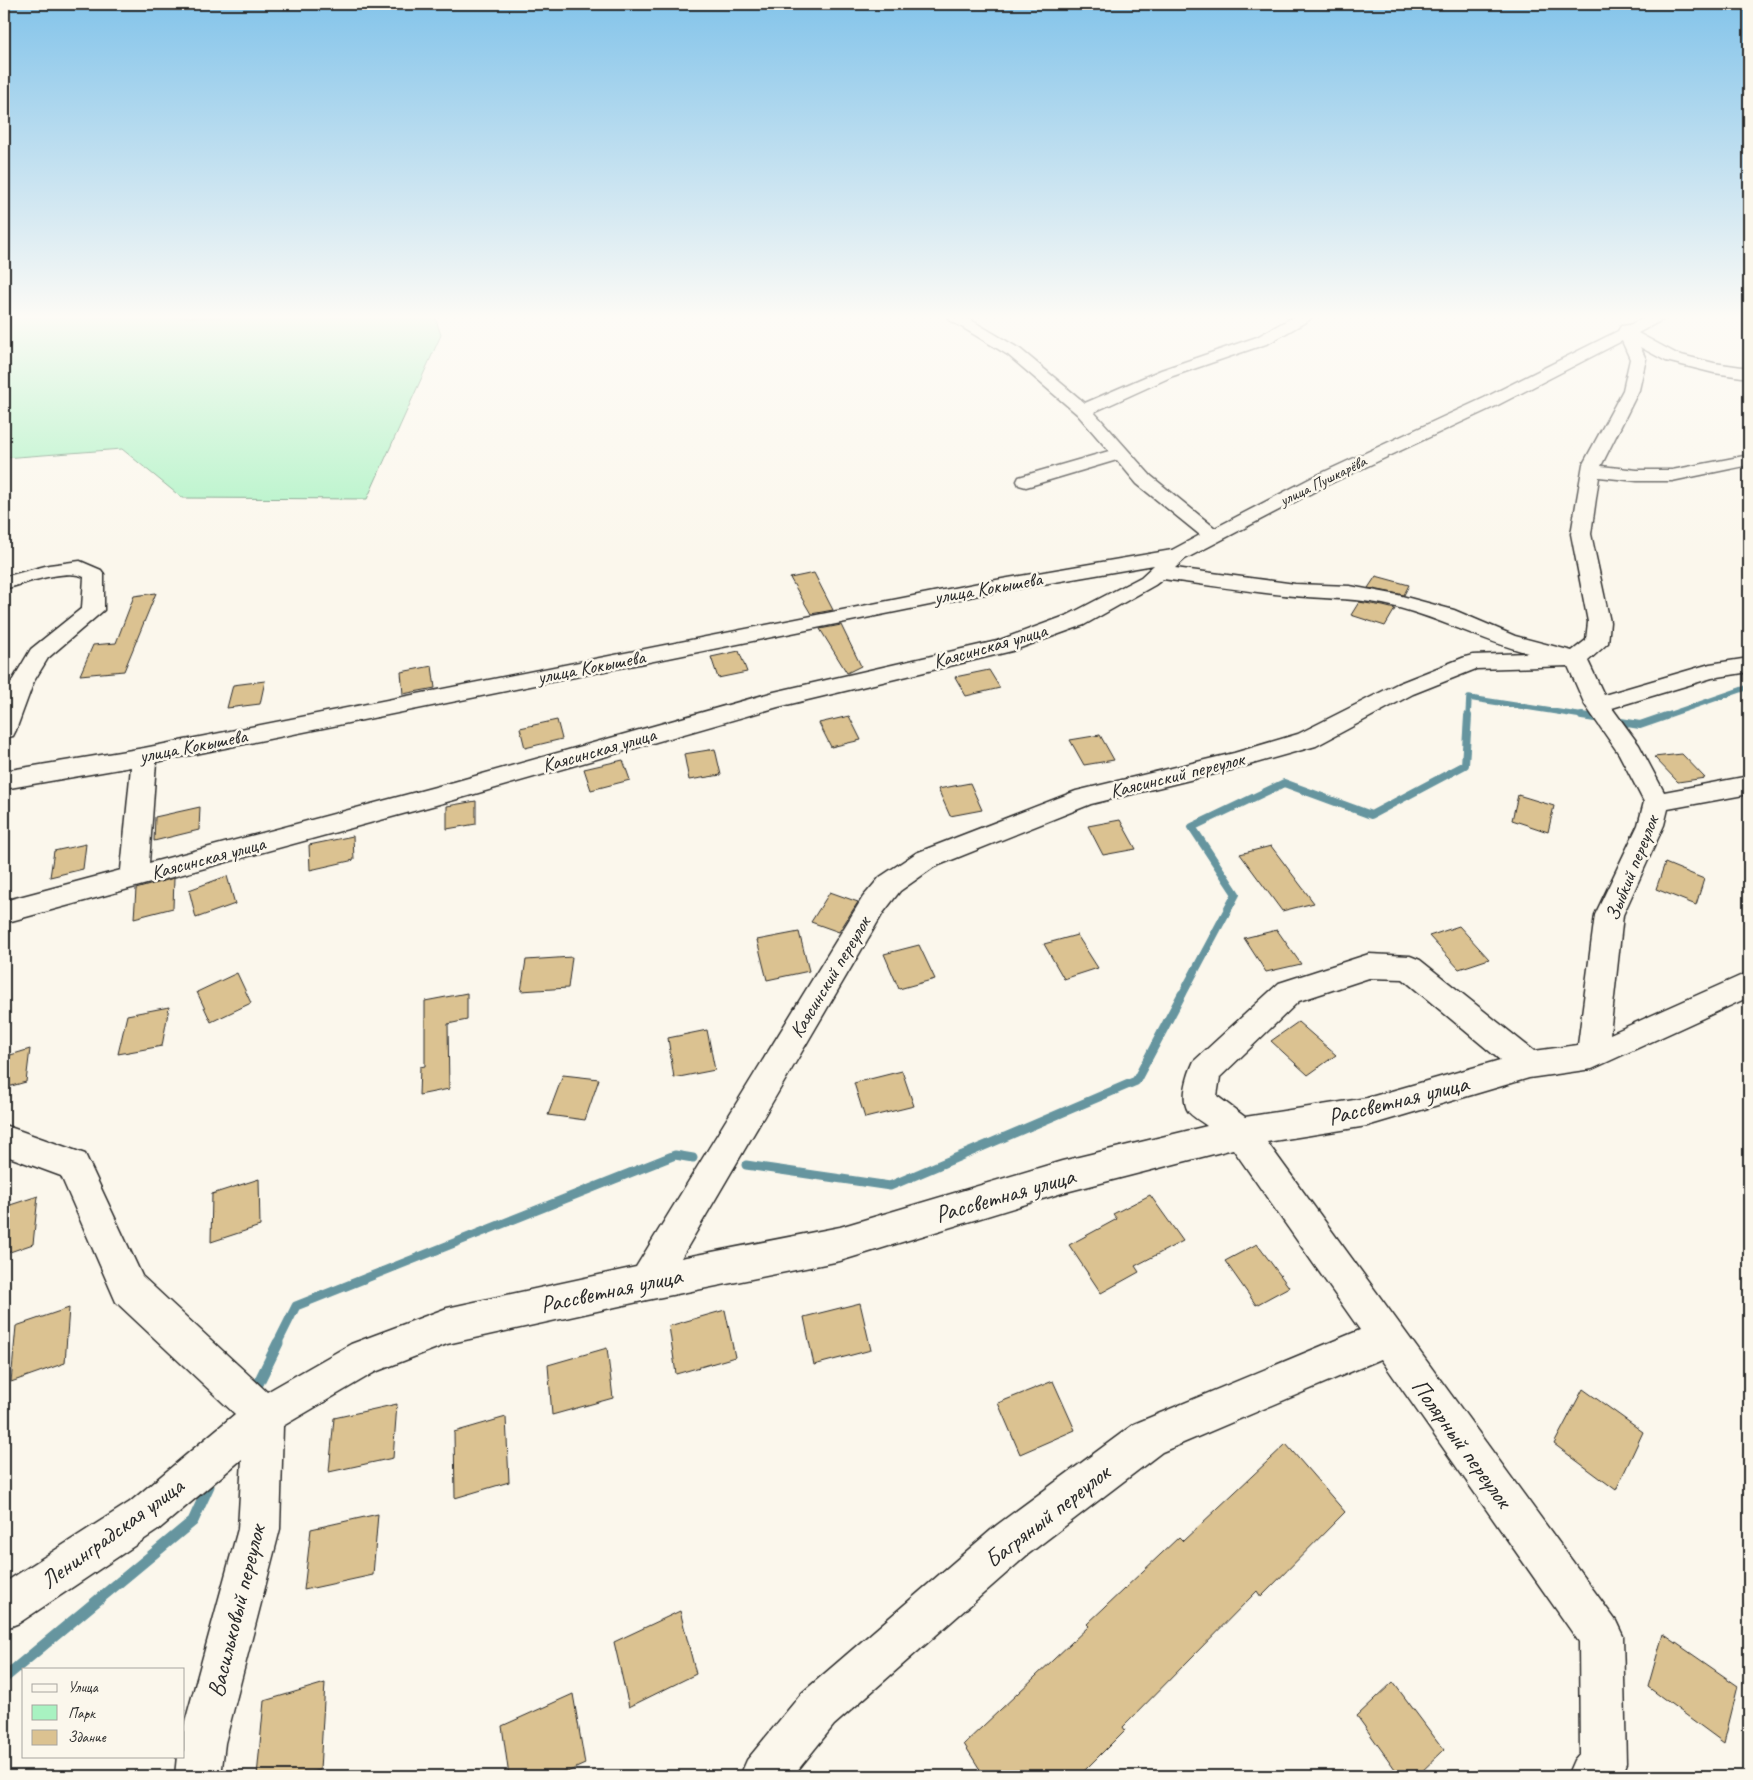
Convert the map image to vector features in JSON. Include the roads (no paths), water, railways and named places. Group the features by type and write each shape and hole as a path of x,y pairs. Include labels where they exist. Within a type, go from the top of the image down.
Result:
{"street":[{"path":"1071,400 1083,410 1144,480 1214,536"},
{"path":"1083,410 1106,400"},
{"name":"улица Пушкарёва","path":"1178,555 1318,482 1493,400"},
{"path":"1576,659 1597,643 1599,622 1581,534 1592,464 1626,400"},
{"path":"1026,481 1120,453"},
{"path":"1591,471 1643,476 1684,474 1734,461 1749,460"},
{"name":"Каясинская улица","path":"4,912 444,794 774,700 1004,646 1076,620 1148,581 1178,555"},
{"name":"улица Кокышева","path":"4,780 144,756 979,589 1178,555"},
{"path":"4,583 49,571 80,567 94,574 92,610 39,654 24,681 4,730"},
{"path":"1158,572 1295,590 1350,592 1398,601 1446,615 1507,641 1576,659 1599,707 1630,750 1657,802"},
{"name":"Каясинский переулок","path":"647,1282 873,905 890,884 924,860 1085,797 1235,761 1307,740 1405,689 1473,662 1576,659"},
{"path":"1599,707 1710,671 1749,665"},
{"path":"134,878 144,756"},
{"name":"Зыбкий переулок","path":"1592,1056 1609,915 1651,826 1657,802 1749,785"},
{"name":"Полярный переулок","path":"1530,1065 1410,968 1369,966 1289,992 1205,1071 1200,1102 1240,1132 1600,1636 1603,1763 1590,1776"},
{"name":"Рассветная улица","path":"264,1415 364,1357 447,1326 647,1282 840,1244 1062,1177 1240,1132 1367,1112 1530,1065 1592,1056 1749,984"},
{"path":"4,1140 73,1165 129,1289 264,1415"},
{"name":"Багряный переулок","path":"764,1776 818,1709 1012,1540 1148,1438 1387,1338"},
{"name":"Ленинградская улица","path":"4,1608 144,1516 264,1415"},
{"name":"Васильковый переулок","path":"198,1776 202,1743 260,1530 264,1415"}],"waterway":[{"path":"1662,717 1749,687"},
{"path":"1468,717 1469,698 1590,717"},
{"path":"1182,995 1236,894 1192,827 1284,783 1371,815 1465,765 1468,716"},
{"path":"1582,716 1640,725 1666,716"},
{"path":"746,1165 890,1186 1136,1081 1182,994"},
{"path":"277,1344 296,1306 675,1155 693,1158"},
{"path":"256,1388 278,1343"},
{"path":"4,1678 193,1521 209,1486"}]}
